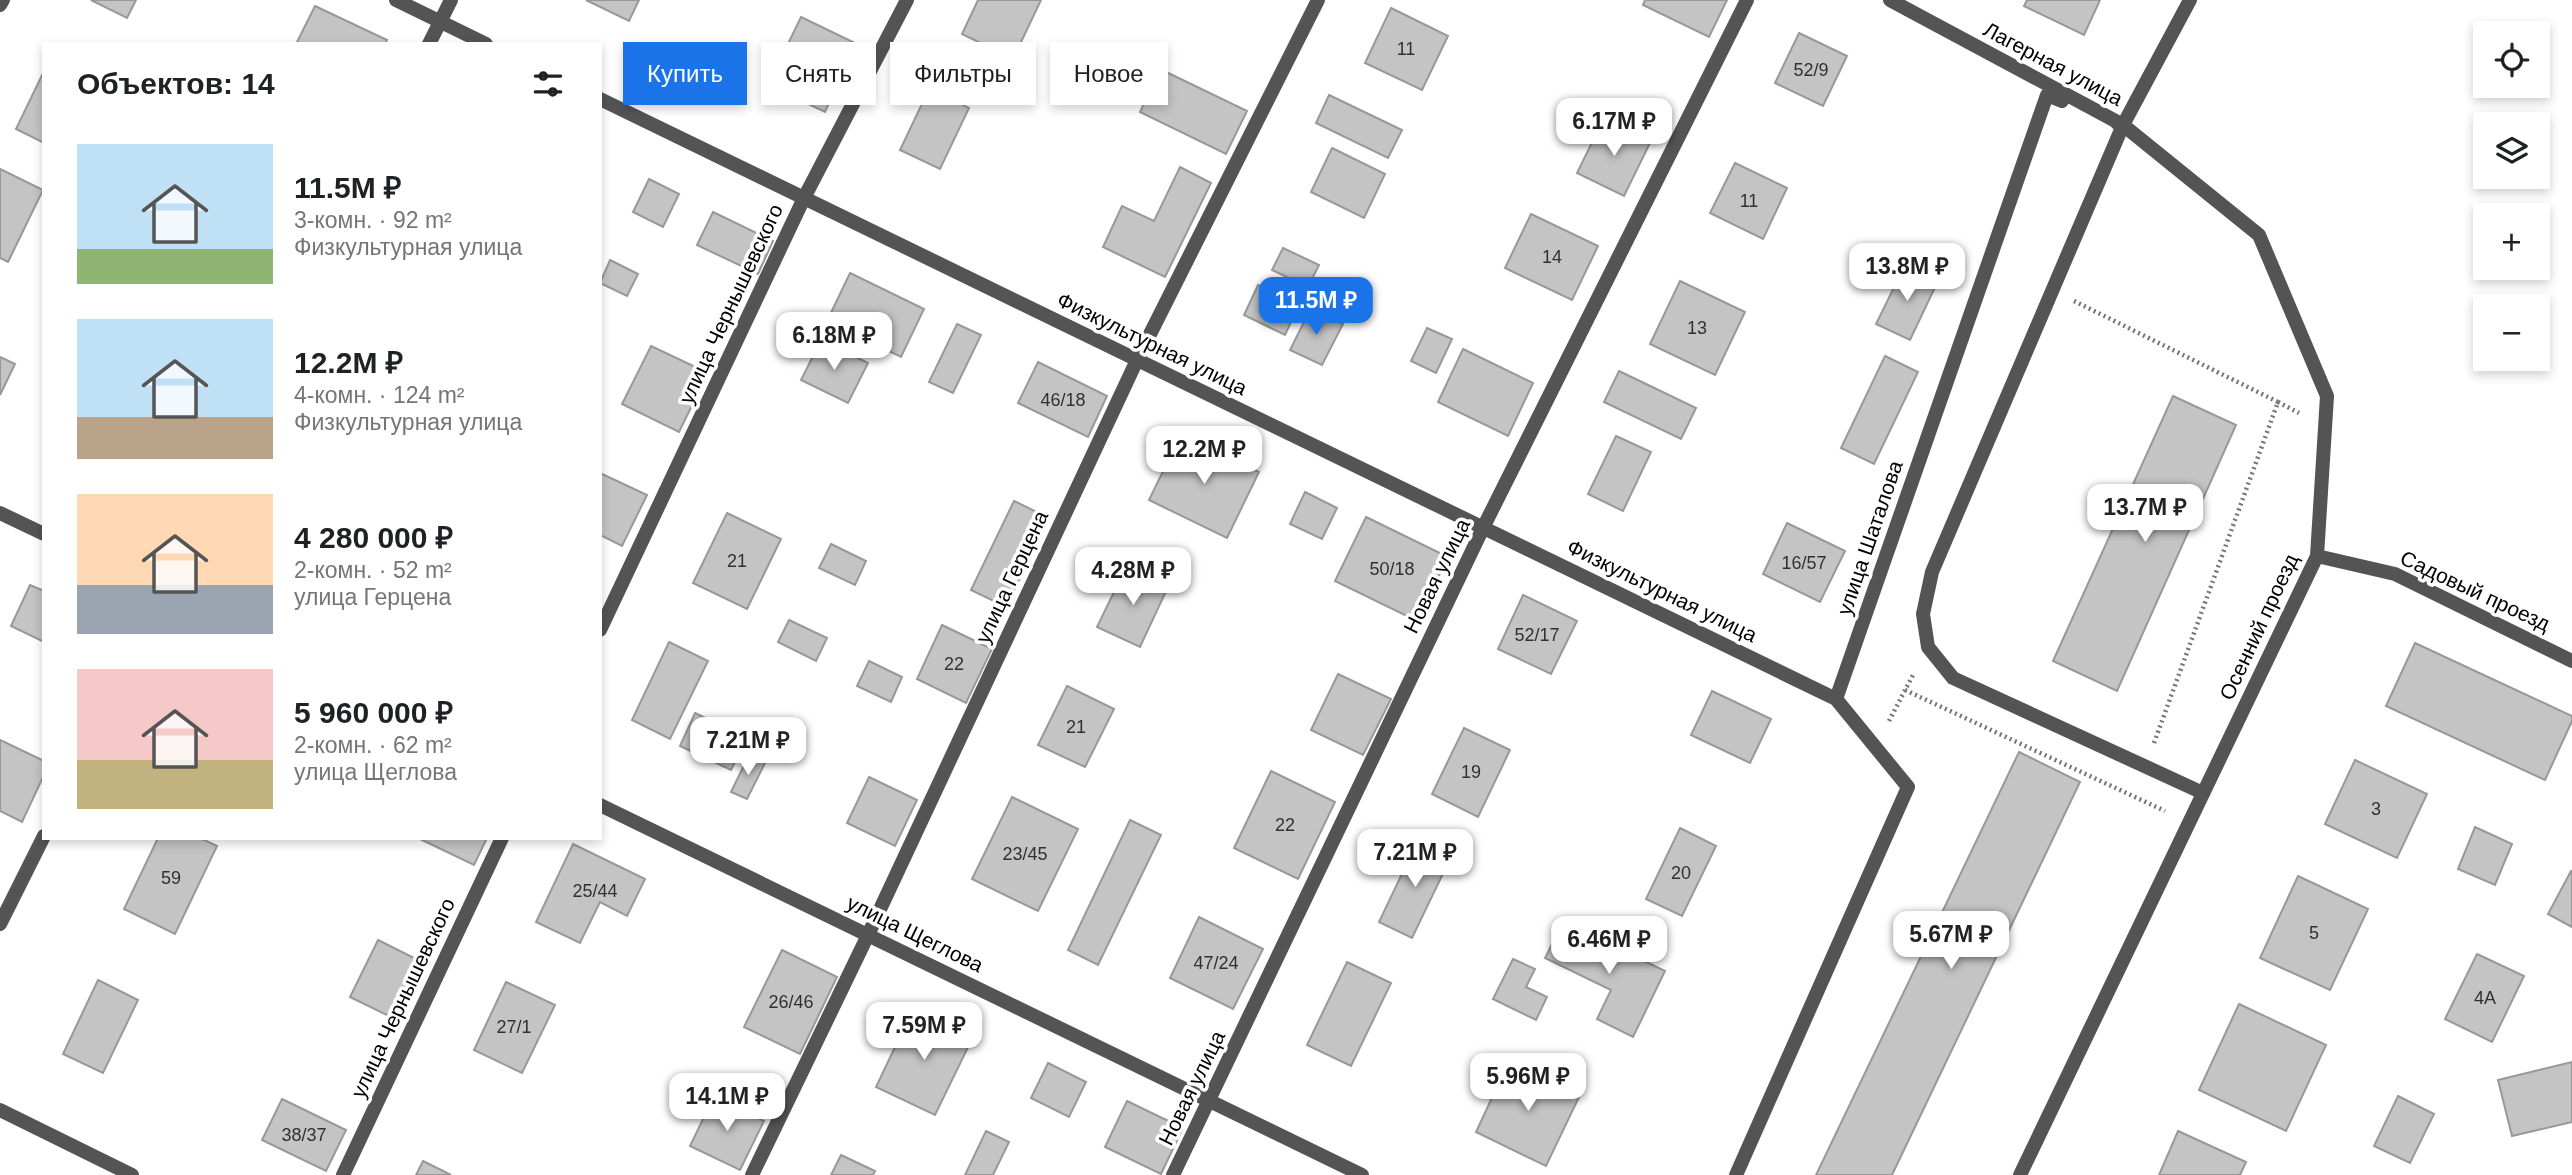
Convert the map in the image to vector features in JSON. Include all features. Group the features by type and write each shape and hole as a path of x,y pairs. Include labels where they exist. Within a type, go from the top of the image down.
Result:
{"street":[{"path":"0,5 2,0"},
{"path":"396,0 482,42"},
{"path":"430,42 451,0"},
{"name":"улица Чернышевского","path":"602,627 804,198 907,0"},
{"name":"улица Герцена","path":"752,1175 868,935 1137,360 1318,0"},
{"name":"Новая улица","path":"1173,1175 1483,528 1747,0"},
{"name":"Лагерная улица","path":"1889,0 2123,125"},
{"path":"2190,0 2123,125 1932,572 1923,614 1928,647 1953,678 2203,793"},
{"name":"улица Шаталова","path":"1836,699 2047,95 2123,125"},
{"name":"Физкультурная улица","path":"602,100 1836,699"},
{"name":"Осенний проезд","path":"2020,1175 2316,556 2327,396 2259,235 2123,125"},
{"path":"0,513 42,533"},
{"name":"Садовый проезд","path":"2316,556 2395,574 2572,661"},
{"path":"1736,1175 1908,787 1836,699"},
{"name":"улица Щеглова","path":"602,806 1362,1175"},
{"path":"0,924 42,840"},
{"name":"улица Чернышевского","path":"343,1175 501,840"},
{"path":"0,1110 132,1175"}],"path":[{"path":"2053,290 2278,402 2145,767"},
{"path":"1875,746 1928,647"},
{"path":"1905,690 2189,822"}],"building":[{"path":"91,0 136,0 127,18"},
{"path":"586,0 639,0 629,21"},
{"path":"978,0 1041,0 1021,42 978,42 962,34"},
{"path":"1645,0 1727,0 1709,37 1643,5"},
{"path":"2027,0 2100,0 2084,35 2024,6"},
{"path":"315,6 387,40 386,42 297,42"},
{"path":"1391,8 1448,36 1422,90 1365,63"},
{"path":"801,17 853,42 789,42"},
{"path":"1799,33 1847,56 1823,106 1775,83"},
{"path":"1168,73 1247,111 1226,154 1140,112 1143,105 1168,105"},
{"path":"42,75 42,142 16,129"},
{"path":"1329,95 1402,130 1388,158 1316,123"},
{"path":"810,105 828,105 825,112"},
{"path":"921,105 963,105 969,108 940,169 900,150"},
{"path":"1603,120 1650,143 1624,196 1577,173"},
{"path":"1332,148 1385,174 1364,218 1311,192"},
{"path":"1735,163 1787,188 1763,239 1710,213"},
{"path":"1180,167 1211,183 1165,277 1103,247 1122,206 1154,221"},
{"path":"0,169 42,190 42,192 8,262 0,258"},
{"path":"649,179 679,194 663,227 633,212"},
{"path":"713,212 773,241 758,274 697,245"},
{"path":"1531,214 1598,246 1572,300 1505,268"},
{"path":"1283,248 1319,265 1308,287 1272,270"},
{"path":"610,260 638,274 627,296 602,284"},
{"path":"1905,265 1938,281 1910,340 1876,324"},
{"path":"850,273 924,309 901,357 827,321"},
{"path":"1680,281 1745,312 1715,375 1650,344"},
{"path":"1258,285 1299,305 1285,335 1244,315"},
{"path":"1311,308 1343,324 1322,365 1290,350"},
{"path":"957,324 981,335 953,393 929,382"},
{"path":"1427,328 1452,339 1436,373 1411,361"},
{"path":"821,340 868,363 848,403 801,380"},
{"path":"651,346 708,373 679,432 622,404"},
{"path":"1463,349 1533,383 1508,436 1438,402"},
{"path":"1885,356 1918,372 1874,464 1841,448"},
{"path":"0,357 15,364 0,395"},
{"path":"1038,362 1107,396 1088,437 1018,403"},
{"path":"1619,371 1696,408 1681,439 1604,402"},
{"path":"2173,396 2236,425 2117,691 2053,661"},
{"path":"1181,434 1259,472 1227,538 1149,500"},
{"path":"1616,436 1651,452 1623,511 1588,494"},
{"path":"602,474 647,495 622,546 602,536"},
{"path":"1305,492 1337,508 1322,539 1290,524"},
{"path":"1014,501 1049,518 1006,607 971,590"},
{"path":"727,513 781,539 747,609 693,583"},
{"path":"1366,517 1448,557 1417,621 1335,581"},
{"path":"1787,523 1845,551 1820,602 1763,574"},
{"path":"831,544 866,561 855,585 819,568"},
{"path":"1126,567 1168,587 1140,647 1097,627"},
{"path":"30,585 42,590 42,641 11,626"},
{"path":"1523,595 1577,621 1551,674 1498,649"},
{"path":"789,620 827,638 816,661 778,642"},
{"path":"942,625 992,649 966,703 917,679"},
{"path":"669,642 708,661 670,739 632,720"},
{"path":"2415,643 2572,716 2545,780 2386,706"},
{"path":"869,661 902,677 891,702 857,686"},
{"path":"1338,674 1391,699 1363,755 1311,730"},
{"path":"1067,686 1114,709 1085,767 1038,745"},
{"path":"1712,691 1771,719 1750,763 1691,735"},
{"path":"695,713 747,738 731,770 680,746"},
{"path":"1464,728 1510,750 1478,817 1432,794"},
{"path":"0,740 42,760 42,779 22,822 0,811"},
{"path":"2019,752 2080,782 1892,1175 1816,1175"},
{"path":"749,755 765,763 747,799 731,792"},
{"path":"2355,760 2427,794 2397,858 2325,824"},
{"path":"1271,771 1335,802 1298,879 1234,848"},
{"path":"869,777 917,800 895,846 847,823"},
{"path":"1012,797 1078,829 1038,911 972,879"},
{"path":"1130,820 1161,835 1098,965 1068,950"},
{"path":"2475,827 2512,844 2495,885 2458,869"},
{"path":"1680,828 1716,846 1682,916 1646,899"},
{"path":"157,840 204,840 217,846 175,934 124,909"},
{"path":"422,840 486,840 474,865"},
{"path":"1418,840 1451,857 1412,938 1379,922"},
{"path":"573,844 645,879 627,916 600,902 580,943 536,922"},
{"path":"2572,871 2572,927 2548,914"},
{"path":"2298,876 2368,909 2330,990 2260,958"},
{"path":"1199,917 1263,949 1233,1009 1170,978"},
{"path":"1563,922 1665,971 1633,1037 1597,1019 1611,990 1545,958"},
{"path":"378,940 422,962 395,1019 350,997"},
{"path":"782,950 837,977 800,1054 744,1027"},
{"path":"2477,954 2524,976 2492,1042 2445,1019"},
{"path":"1513,959 1535,969 1526,987 1547,997 1536,1020 1493,999"},
{"path":"1347,962 1391,983 1351,1066 1307,1045"},
{"path":"98,980 138,1000 103,1073 63,1054"},
{"path":"506,982 555,1005 522,1073 474,1050"},
{"path":"2239,1004 2326,1045 2286,1131 2199,1090"},
{"path":"913,1009 973,1037 935,1115 876,1087"},
{"path":"1509,1061 1580,1095 1546,1166 1476,1132"},
{"path":"2572,1062 2572,1122 2512,1136 2498,1080"},
{"path":"1048,1063 1086,1082 1069,1117 1031,1098"},
{"path":"714,1096 764,1121 740,1170 690,1146"},
{"path":"2398,1096 2434,1114 2410,1163 2374,1146"},
{"path":"282,1099 346,1130 326,1171 262,1140"},
{"path":"1127,1101 1183,1128 1161,1174 1105,1147"},
{"path":"986,1131 1009,1142 993,1175 965,1175"},
{"path":"2178,1131 2246,1162 2240,1175 2159,1175"},
{"path":"841,1155 875,1171 873,1175 831,1175"},
{"path":"423,1161 451,1175 416,1175"}]}
